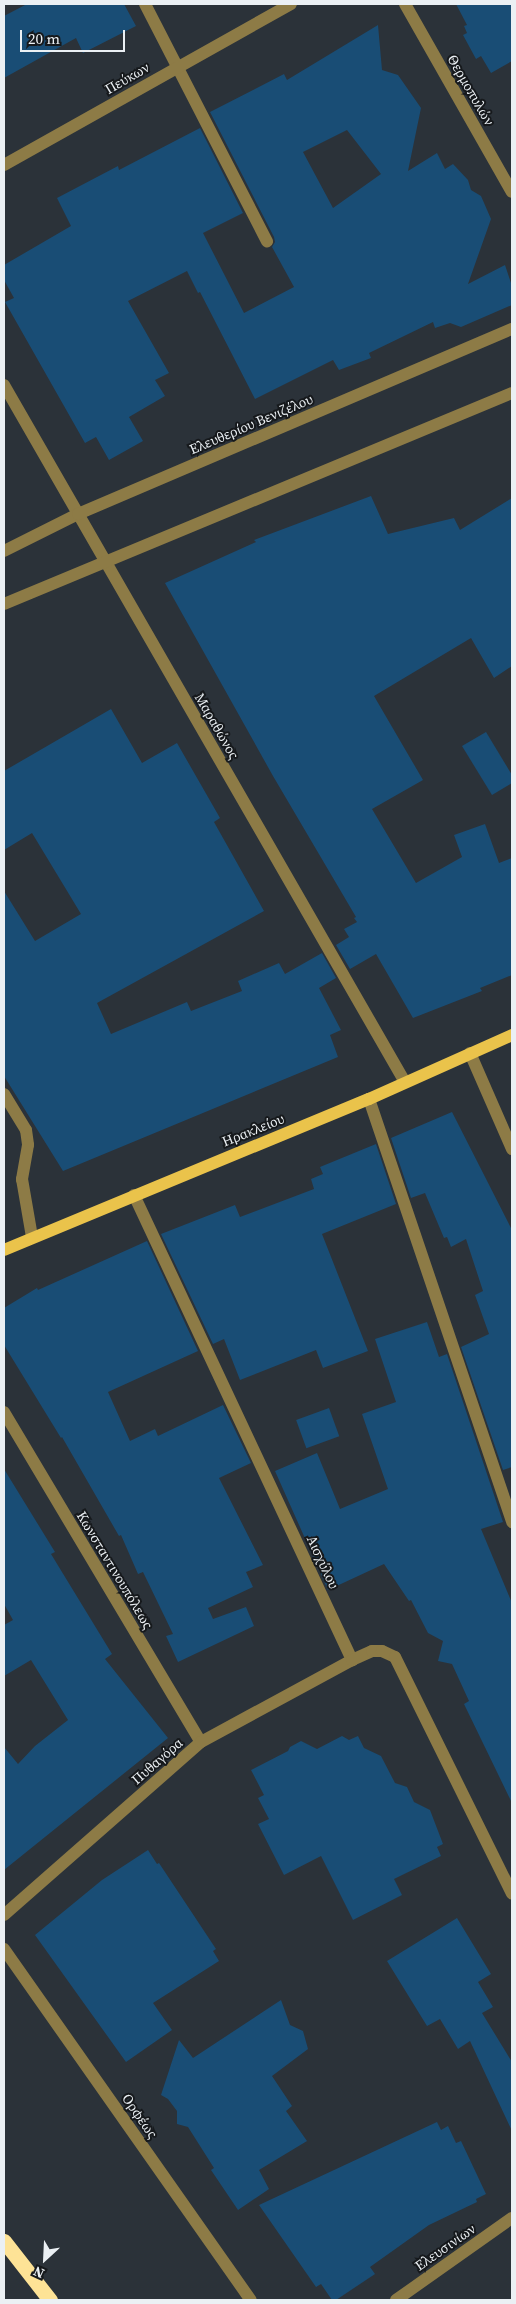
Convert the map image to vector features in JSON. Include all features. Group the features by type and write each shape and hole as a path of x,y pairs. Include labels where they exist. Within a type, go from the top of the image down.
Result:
{"highway":[{"path":"4,2241 50,2300"}],"main road":[{"name":"Ηρακλείου","path":"4,1250 369,1099 512,1035"}],"street":[{"path":"145,4 267,241"},
{"name":"Πεύκων","path":"4,165 291,4"},
{"name":"Θερμοπυλών","path":"404,4 512,192"},
{"name":"Ελευθερίου Βενιζέλου","path":"4,551 78,514 512,329"},
{"name":"Μαραθώνος","path":"4,385 405,1082"},
{"path":"4,604 512,393"},
{"path":"470,1054 512,1149"},
{"path":"4,1094 26,1130 28,1145 22,1178 32,1237"},
{"path":"369,1099 512,1522"},
{"name":"Αισχύλου","path":"134,1195 352,1660"},
{"name":"Κωνσταντινουπόλεως","path":"4,1412 201,1742"},
{"path":"352,1660 372,1651 382,1651 395,1657 512,1894"},
{"name":"Πυθαγόρα","path":"4,1915 201,1742 352,1660"},
{"name":"Ορφέως","path":"4,1949 251,2300"},
{"name":"Ελευσινίων","path":"396,2300 512,2218"}],"building":[{"path":"27,4 124,4 136,26 83,53 76,38 4,78 4,16"},
{"path":"456,4 512,4 512,61 491,73 481,56 476,59 463,35 467,33 464,26 467,25"},
{"path":"378,25 382,70 398,75 421,108 408,171 437,153 445,169 453,164 468,180 471,190 481,196 491,219 468,284 505,265 512,286 512,305 461,327 450,323 435,328 433,322 369,353 371,358 339,370 333,360 255,399 200,292 198,293 187,271 128,301 169,373 155,380 165,396 129,417 143,441 109,460 96,437 85,443 5,302 14,298 4,280 4,265 71,226 57,198 118,166 119,170 200,128 243,213 203,233 244,313 294,287 272,247 275,242 274,237 210,112 284,74 287,80","holes":["347,130 381,174 333,208 303,152"]},
{"path":"371,496 388,534 454,518 460,530 512,498 512,666 494,678 471,638 374,696 423,780 372,809 416,883 462,857 454,835 485,824 499,863 512,858 512,975 480,988 482,991 413,1018 376,954 350,969 336,945 349,937 344,929 357,922 354,918 356,917 273,776 165,583 256,542 254,540"},
{"path":"111,709 142,763 177,743 220,818 214,822 264,911 97,1003 111,1034 187,1002 191,1011 242,991 238,981 279,963 285,974 322,953 336,978 319,988 341,1030 330,1035 338,1057 63,1171 4,1076 4,891 35,941 81,914 32,833 4,850 4,771"},
{"path":"486,732 512,775 512,783 492,795 462,746"},
{"path":"452,1112 512,1230 512,1467 503,1470 461,1347 489,1334 475,1295 483,1291 466,1239 451,1247 447,1237 444,1238 425,1193 411,1198 391,1138"},
{"path":"376,1144 396,1204 322,1234 368,1351 323,1368 316,1350 240,1380 224,1339 213,1344 161,1234 235,1205 240,1217 314,1189 311,1179 323,1174 320,1167"},
{"path":"147,1241 198,1351 108,1392 130,1441 155,1429 158,1436 223,1405 251,1463 219,1478 263,1565 246,1572 253,1587 208,1608 213,1619 246,1607 254,1626 178,1662 166,1636 173,1634 143,1572 138,1574 121,1535 119,1536 62,1437 4,1345 4,1308 37,1288 38,1290"},
{"path":"427,1322 439,1357 447,1354 503,1522 481,1529 512,1603 512,1803 464,1704 469,1701 452,1664 438,1661 443,1641 428,1633 411,1600 409,1601 384,1564 328,1590 275,1471 317,1453 340,1509 388,1489 362,1414 396,1402 375,1339"},
{"path":"329,1408 339,1436 306,1448 296,1420"},
{"path":"4,1469 55,1552 51,1554 112,1654 105,1659 168,1738 4,1870 4,1747 18,1764 35,1746 68,1720 31,1660 4,1676 4,1625 13,1620 4,1604"},
{"path":"342,1736 349,1740 358,1736 364,1748 381,1756 395,1783 407,1787 414,1802 430,1810 443,1844 437,1847 441,1856 394,1879 402,1895 353,1920 321,1856 284,1875 258,1824 269,1819 258,1798 264,1795 251,1770 288,1751 290,1747 301,1741 317,1749"},
{"path":"148,1850 157,1864 159,1863 216,1949 213,1951 219,1961 153,2003 172,2030 126,2062 35,1935 102,1880"},
{"path":"457,1918 491,1974 478,1982 493,2007 482,2013 512,2062 512,2131 470,2041 458,2049 440,2019 427,2026 387,1961"},
{"path":"281,2000 290,2025 303,2031 308,2049 272,2076 292,2106 286,2111 307,2141 259,2170 269,2189 238,2210 211,2170 214,2168 188,2127 177,2124 177,2111 168,2099 161,2095 179,2040 193,2058"},
{"path":"437,2122 441,2130 448,2126 456,2143 461,2141 486,2194 476,2199 477,2202 429,2225 370,2267 375,2274 336,2300 332,2300 321,2284 316,2287 259,2205"}]}
